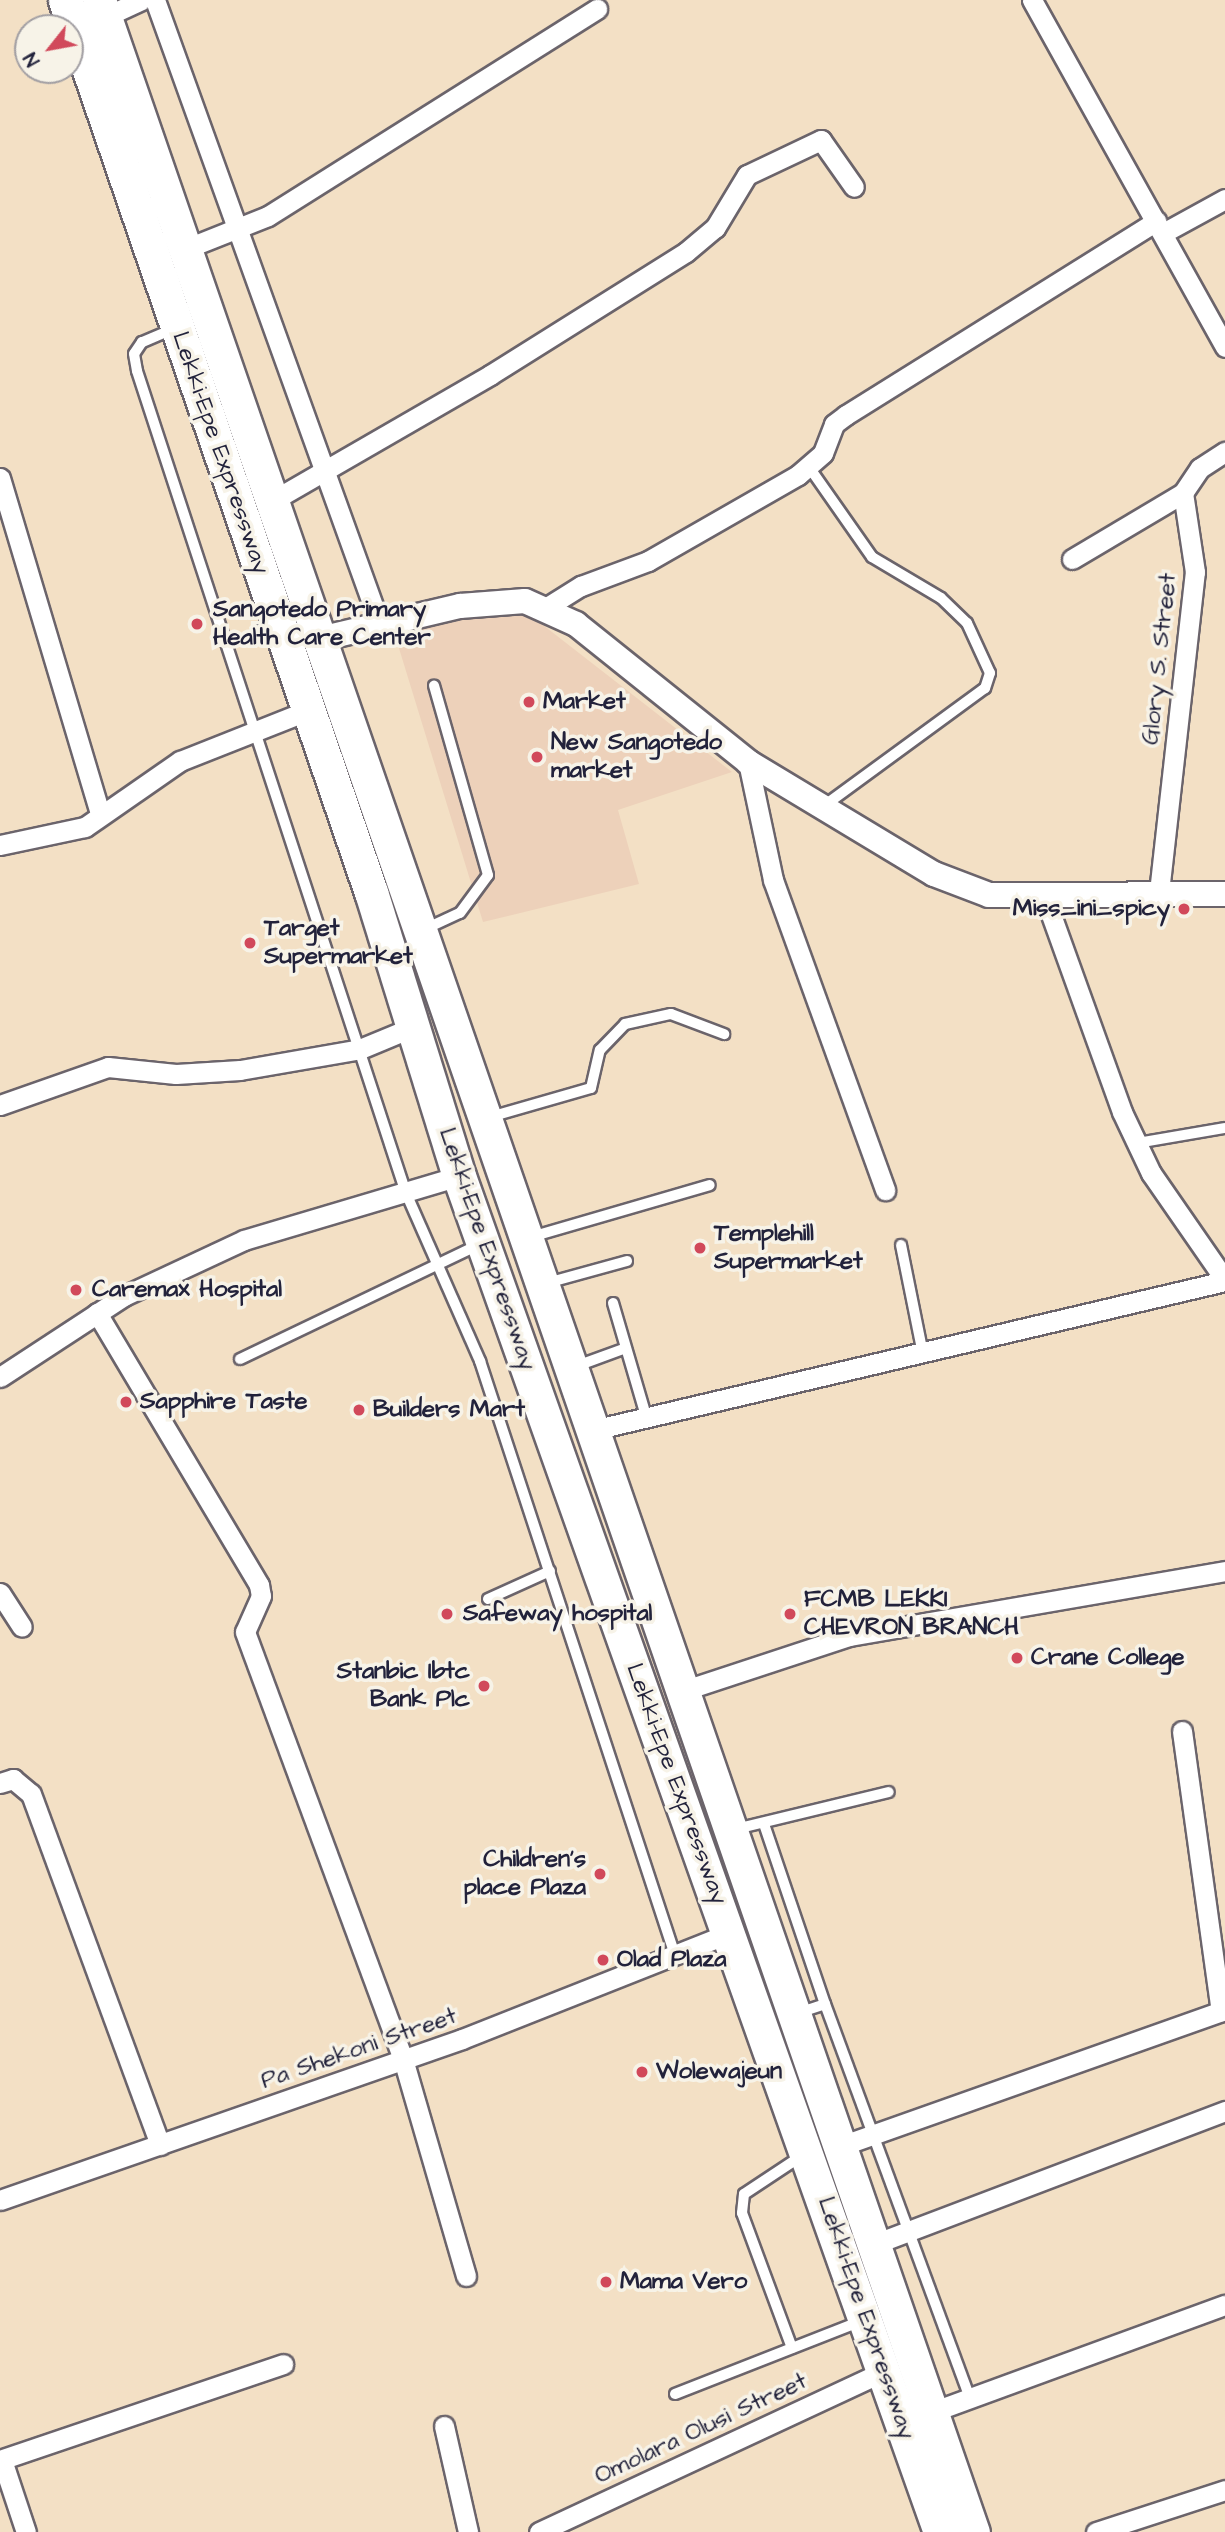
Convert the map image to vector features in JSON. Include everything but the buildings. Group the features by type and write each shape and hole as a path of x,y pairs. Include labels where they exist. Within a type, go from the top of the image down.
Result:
{"highway":[{"name":"Lekki-Epe Expressway","path":"65,0 309,710 459,1176 730,1933 823,2150 872,2245 973,2532"},
{"name":"Lekki-Epe Expressway","path":"102,9 794,2015 823,2150 866,2319 940,2532"}],"street":[{"path":"102,9 141,0"},
{"path":"155,0 243,230 322,472 380,625"},
{"path":"1032,0 1225,347"},
{"path":"185,249 243,230 597,9"},
{"path":"272,501 686,252 715,228 747,175 821,140 854,187"},
{"path":"547,607 581,586 648,561 809,467 846,415 1160,227 1225,200"},
{"path":"1072,559 1183,493 1200,468 1225,452"},
{"path":"0,478 100,814"},
{"name":"Glory S. Street","path":"1159,891 1195,572 1183,493"},
{"path":"320,639 496,601 547,607 748,762 934,874 989,895 1045,898 1159,891 1225,894"},
{"path":"0,845 85,827 100,814 180,761 250,731 309,710"},
{"path":"748,762 772,880 885,1190"},
{"path":"593,1430 922,1349 1225,1281 1137,1143 1045,898"},
{"path":"0,1105 108,1067 176,1074 240,1070 360,1049 413,1027"},
{"path":"0,1377 97,1313 244,1240 459,1176"},
{"path":"97,1313 259,1585 261,1596 245,1632 403,2059 466,2276"},
{"path":"682,1691 849,1636 1225,1571"},
{"path":"0,1593 22,1627"},
{"path":"823,2150 873,2135 1223,2010 1182,1731"},
{"path":"0,1783 13,1779 31,1794 160,2145"},
{"name":"Pa Shekoni Street","path":"0,2200 403,2059 730,1933"},
{"path":"872,2245 1225,2111"},
{"path":"932,2412 1225,2305"},
{"path":"26,2532 1,2460 283,2364"},
{"name":"Omolara Olusi Street","path":"539,2532 885,2371"},
{"path":"444,2426 468,2532"},
{"path":"1096,2532 1225,2490"}],"lane":[{"path":"177,327 142,342 135,362 195,535 250,731 360,1049 406,1193 480,1361 675,1955"},
{"path":"809,467 872,556 940,598 967,623 990,673 985,688 821,808"},
{"path":"421,931 460,913 488,875 434,686"},
{"path":"486,1118 592,1088 600,1050 625,1024 671,1014 724,1034"},
{"path":"1137,1143 1225,1128"},
{"path":"527,1238 710,1185"},
{"path":"240,1359 435,1260 483,1242"},
{"path":"901,1245 922,1349"},
{"path":"543,1284 627,1261"},
{"path":"613,1303 646,1416"},
{"path":"572,1368 626,1348"},
{"path":"488,1599 550,1571"},
{"path":"729,1831 889,1792"},
{"path":"764,1824 825,2004 970,2398"},
{"path":"794,2015 825,2004"},
{"path":"792,2348 742,2213 744,2194 823,2150"},
{"path":"675,2394 866,2319"}],"shaded area":[{"name":"Market","path":"480,611 525,611 732,772 618,810 639,884 483,922 394,632"}],"place":[{"name":"Sangotedo Primary Health Care Center","path":"197,624"},
{"name":"Market","path":"529,702"},
{"name":"New Sangotedo market","path":"537,757"},
{"name":"Miss_ini_spicy","path":"1184,909"},
{"name":"Target Supermarket","path":"250,943"},
{"name":"Templehill Supermarket","path":"700,1248"},
{"name":"Caremax Hospital","path":"76,1290"},
{"name":"Sapphire Taste","path":"126,1402"},
{"name":"Builders Mart","path":"359,1410"},
{"name":"Safeway hospital","path":"447,1614"},
{"name":"FCMB LEKKI CHEVRON BRANCH","path":"790,1614"},
{"name":"Crane College","path":"1017,1658"},
{"name":"Stanbic Ibtc Bank Plc","path":"484,1686"},
{"name":"Children's place Plaza","path":"600,1874"},
{"name":"Olad Plaza","path":"603,1960"},
{"name":"Wolewajeun","path":"642,2072"},
{"name":"Mama Vero","path":"606,2282"}]}
